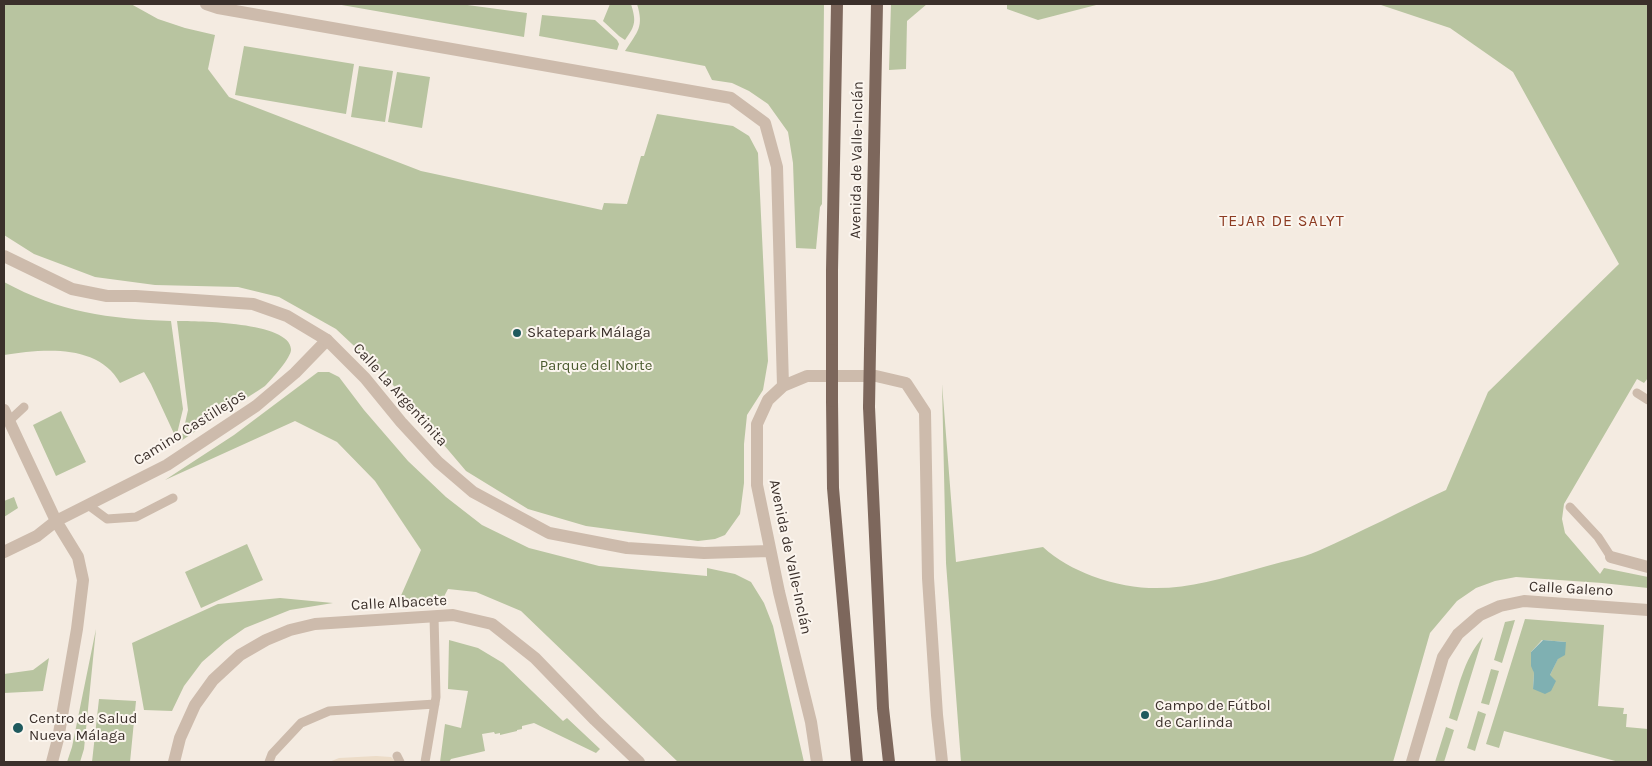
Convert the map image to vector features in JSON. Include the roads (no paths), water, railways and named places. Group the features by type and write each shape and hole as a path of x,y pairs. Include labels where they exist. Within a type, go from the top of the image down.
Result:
{"main road":[{"name":"Avenida de Valle-Inclán","path":"837,4 832,270 833,488 857,762"},
{"name":"Avenida de Valle-Inclán","path":"877,4 869,407 883,708 889,762"}],"street":[{"path":"206,4 218,8 731,98 765,123 778,167 783,386"},
{"name":"Calle La Argentinita","path":"4,256 72,289 107,296 136,296 253,304 287,316 327,340 365,378 401,422 445,468 473,492 549,534 627,548 704,554 769,551"},
{"name":"Camino Castillejos","path":"4,552 37,536 56,521 167,465 256,406 295,373 327,340"},
{"name":"Avenida de Valle-Inclán","path":"817,762 811,722 769,551 757,485 756,424 768,400 783,386 807,376 876,376 906,384 925,412 928,578 942,762"},
{"path":"6,416 56,521 78,557 83,580 77,629 58,739 52,762"},
{"path":"1611,557 1648,567"},
{"name":"Calle Galeno","path":"1412,762 1443,657 1458,634 1480,615 1500,606 1524,601 1648,610"},
{"name":"Calle Albacete","path":"174,762 180,738 195,705 213,680 240,655 266,640 290,630 315,624 453,615 492,624 535,658 639,762"}],"lane":[{"path":"1637,393 1648,400"},
{"path":"6,416 24,407"},
{"path":"88,504 107,519 136,517 172,498"},
{"path":"1570,507 1598,537 1611,557"},
{"path":"425,762 428,754 436,697 434,616"},
{"path":"268,762 272,754 301,724 329,711 435,704"}],"water":[{"path":"1543,640 1566,642 1565,655 1558,659 1550,675 1556,681 1551,691 1545,694 1533,689 1534,673 1531,666 1531,652"}],"place":[{"name":"Skatepark Málaga","path":"517,333"},
{"name":"Campo de Fútbol de Carlinda","path":"1145,715"},
{"name":"Centro de Salud Nueva Málaga","path":"18,728"}],"district":[{"name":"TEJAR DE SALYT","path":"1282,221"}],"park label":[{"name":"Parque del Norte","path":"596,366"}]}
